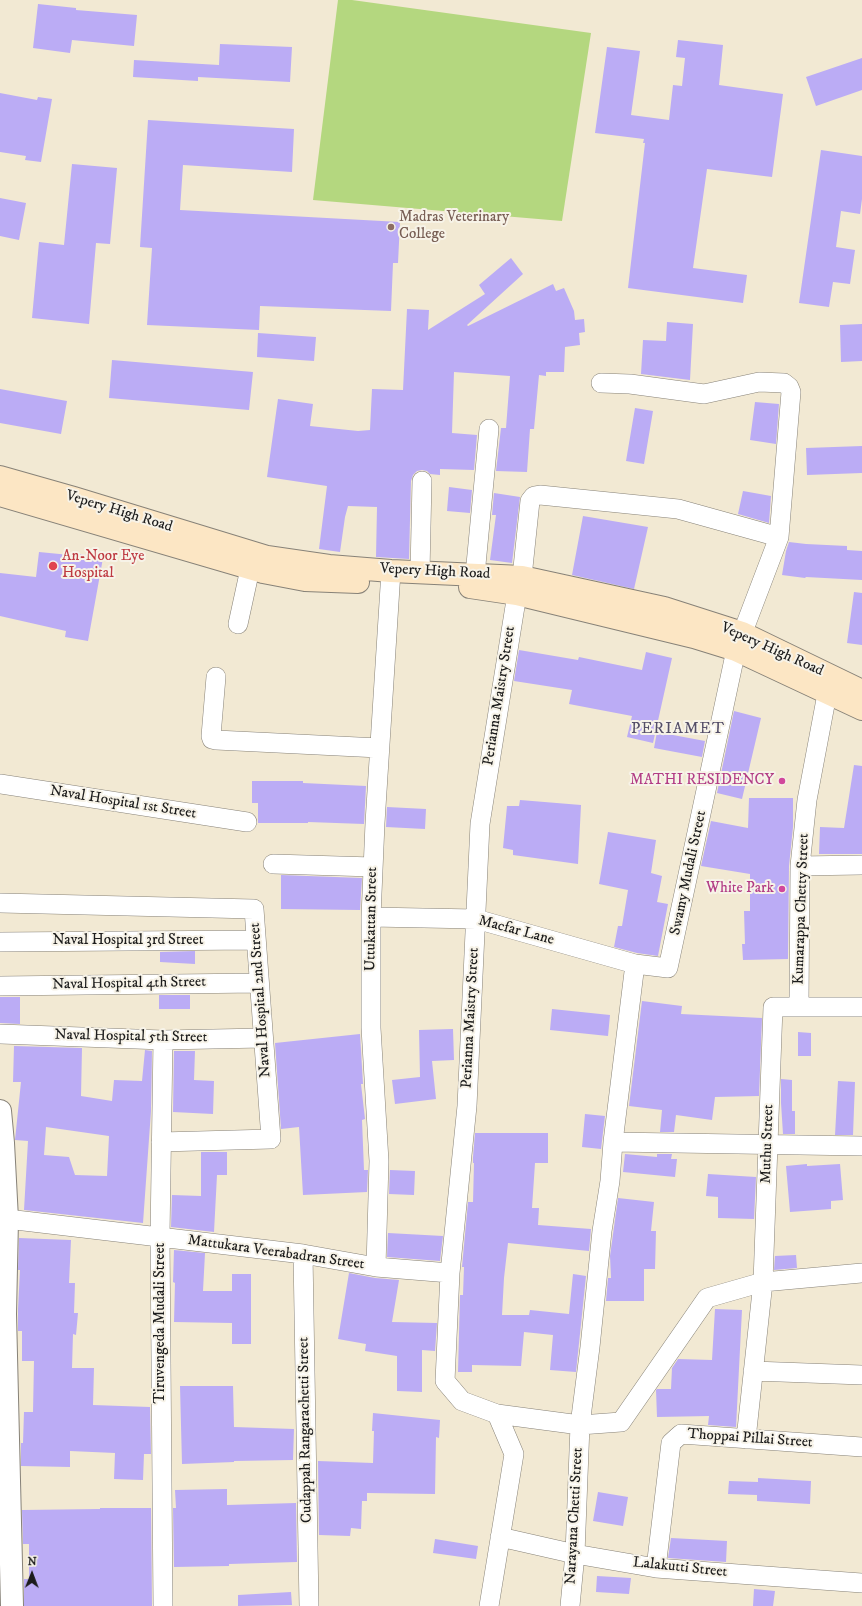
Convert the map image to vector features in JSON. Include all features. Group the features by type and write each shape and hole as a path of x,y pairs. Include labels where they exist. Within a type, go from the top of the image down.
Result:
{"main road":[{"name":"Vepery High Road","path":"0,477 267,556 391,577 467,587 519,585"},
{"name":"Vepery High Road","path":"0,495 250,569 305,580 391,577 420,572 475,574 519,585 664,608 739,642 862,691"},
{"name":"Vepery High Road","path":"739,642 827,694 862,709"}],"street":[{"path":"601,383 630,384 704,394 759,382 784,384 789,387 790,392 779,537 739,642"},
{"path":"475,574 489,429"},
{"path":"420,572 422,481"},
{"name":"Perianna Maistry Street","path":"763,1282 707,1298 621,1422 580,1425 497,1414 462,1401 445,1381 450,1273 467,1106 480,824 519,585 530,501 534,496 540,495 678,509 779,537"},
{"path":"238,624 250,569"},
{"name":"Uttukattan Street","path":"376,1268 379,1161 371,1028 371,916 379,748 391,577"},
{"name":"Swamy Mudali Street","path":"635,964 668,968 739,642"},
{"path":"216,678 212,739 379,748"},
{"name":"Kumarappa Chetty Street","path":"799,1006 800,866 807,800 827,694"},
{"name":"Naval Hospital 1st Street","path":"0,784 247,822"},
{"path":"273,864 373,867"},
{"path":"800,866 862,865"},
{"name":"Naval Hospital 2nd Street","path":"0,903 254,909 271,1139 161,1142"},
{"name":"Macfar Lane","path":"371,916 476,919 635,964"},
{"name":"Naval Hospital 3rd Street","path":"0,942 256,940"},
{"name":"Narayana Chetti Street","path":"570,1606 575,1554 580,1425 635,964"},
{"name":"Naval Hospital 4th Street","path":"0,986 259,983"},
{"path":"799,1006 862,1007"},
{"name":"Muthu Street","path":"746,1439 763,1282 773,1007 799,1006"},
{"name":"Naval Hospital 5th Street","path":"0,1034 163,1040 263,1038"},
{"name":"Tiruvengeda Mudali Street","path":"163,1040 160,1236 163,1606"},
{"path":"0,1110 7,1219 3,1314 12,1606"},
{"path":"613,1142 862,1146"},
{"name":"Mattukara Veerabadran Street","path":"7,1219 303,1254 376,1268 450,1273"},
{"name":"Cudappah Rangarachetti Street","path":"303,1254 308,1606"},
{"path":"763,1282 862,1272"},
{"path":"753,1371 862,1375"},
{"path":"489,1606 514,1454 497,1414"},
{"name":"Thoppai Pillai Street","path":"656,1568 672,1443 681,1434 862,1447"},
{"name":"Lalakutti Street","path":"500,1537 575,1554 656,1568 862,1583"}],"green space":[{"path":"338,0 352,0 591,33 562,221 313,200"}],"building":[{"path":"38,4 76,8 76,10 137,15 134,46 72,40 70,53 33,48"},
{"path":"678,40 723,45 719,85 783,94 772,177 707,169 693,268 747,275 743,303 628,288 645,143 643,143 644,139 595,133 607,47 640,51 631,115 669,120 673,85 682,86 685,58 676,57"},
{"path":"220,44 292,47 290,82 198,77 198,81 133,77 134,60 219,65"},
{"path":"862,58 862,90 816,106 806,77"},
{"path":"0,93 37,100 38,97 52,99 41,162 25,160 26,156 0,152"},
{"path":"148,120 294,129 292,172 183,165 180,210 400,222 398,263 393,263 391,311 260,306 259,330 147,325 152,248 140,247"},
{"path":"821,150 862,156 862,199 860,214 841,211 836,247 855,250 850,284 833,282 829,307 799,303"},
{"path":"72,164 117,168 110,244 96,243 89,324 32,318 39,242 64,245"},
{"path":"0,198 26,203 19,240 0,236"},
{"path":"511,258 523,274 467,325 468,326 553,284 556,291 564,288 574,311 575,320 584,319 585,332 579,333 580,345 565,347 564,372 546,372 546,376 539,375 534,429 530,429 527,472 496,471 501,428 506,428 510,376 454,372 452,433 477,435 474,470 440,469 440,475 430,474 427,471 422,470 417,471 413,475 411,481 409,559 376,557 377,507 348,506 340,552 319,549 327,486 267,477 278,399 313,404 310,426 358,431 370,430 372,389 403,390 407,309 429,310 428,330 485,294 479,285"},
{"path":"667,322 693,324 690,380 641,374 643,340 666,341"},
{"path":"862,324 862,361 841,362 840,325"},
{"path":"258,333 316,337 314,361 257,357"},
{"path":"112,360 253,372 249,410 109,398"},
{"path":"0,389 67,401 61,434 0,423"},
{"path":"755,402 779,404 776,444 750,440"},
{"path":"635,408 653,411 644,464 626,461"},
{"path":"862,446 862,473 807,475 806,448"},
{"path":"449,487 472,490 470,513 447,511"},
{"path":"743,491 771,496 769,523 738,514"},
{"path":"494,493 520,497 512,563 490,560 496,515 492,515"},
{"path":"583,516 648,527 634,589 572,575"},
{"path":"789,542 847,546 847,550 862,551 862,580 805,578 782,575"},
{"path":"39,552 80,556 80,554 103,558 88,641 65,637 66,631 0,616 0,573 36,577"},
{"path":"854,592 862,593 862,645 847,643"},
{"path":"519,650 578,660 579,657 642,670 646,652 672,658 653,743 627,737 632,716 569,704 572,690 514,681"},
{"path":"734,711 761,718 742,799 717,793"},
{"path":"657,732 705,741 702,757 654,748"},
{"path":"854,765 862,766 862,854 819,854 820,827 844,828"},
{"path":"252,781 303,781 303,783 366,786 364,824 308,822 258,823 258,803 252,803"},
{"path":"749,798 793,798 793,827 789,866 788,959 743,960 742,944 745,944 744,911 750,911 750,874 701,866 711,821 748,828"},
{"path":"520,800 581,805 578,864 513,855 513,850 503,848 507,806 519,806"},
{"path":"387,807 426,809 425,829 386,827"},
{"path":"608,832 656,840 651,873 662,876 657,902 668,904 658,956 637,953 614,947 618,926 622,926 628,890 599,884"},
{"path":"281,875 362,878 360,910 281,909"},
{"path":"195,951 195,964 160,962 160,952"},
{"path":"159,995 190,995 190,1009 159,1009"},
{"path":"0,997 20,997 20,1024 0,1023"},
{"path":"642,1001 682,1006 681,1014 762,1018 759,1096 715,1097 712,1120 676,1115 674,1132 660,1132 662,1110 629,1106"},
{"path":"552,1009 610,1015 608,1036 550,1030"},
{"path":"453,1029 454,1060 432,1061 436,1099 395,1104 392,1080 420,1077 419,1030"},
{"path":"798,1032 811,1033 811,1056 798,1056"},
{"path":"360,1034 363,1084 361,1084 365,1119 362,1120 364,1170 368,1170 367,1192 303,1195 299,1127 281,1129 275,1043"},
{"path":"14,1046 82,1048 81,1096 112,1101 114,1080 142,1081 145,1050 152,1051 151,1111 143,1223 24,1210 28,1141 15,1140 21,1082 13,1082","holes":["46,1127 109,1136 107,1176 75,1175 69,1157 44,1155"]},
{"path":"174,1051 195,1051 194,1080 214,1081 213,1114 173,1112"},
{"path":"781,1079 792,1080 792,1111 795,1111 795,1134 783,1134"},
{"path":"838,1081 855,1082 853,1135 835,1135"},
{"path":"585,1114 605,1116 601,1149 582,1147"},
{"path":"475,1133 548,1133 548,1163 535,1163 532,1208 539,1208 538,1225 591,1229 589,1251 508,1243 504,1278 502,1315 529,1315 530,1310 569,1314 573,1274 586,1276 576,1372 550,1370 553,1335 524,1332 521,1366 472,1365 472,1372 458,1372 460,1295 463,1295 464,1267 462,1267 468,1202 473,1202 473,1157"},
{"path":"201,1152 227,1152 227,1175 217,1175 214,1232 171,1227 172,1195 201,1196"},
{"path":"625,1154 657,1157 657,1154 672,1154 671,1159 677,1159 675,1177 623,1172"},
{"path":"807,1164 807,1166 840,1164 843,1200 831,1201 831,1209 790,1212 786,1166"},
{"path":"390,1170 415,1171 414,1195 389,1194"},
{"path":"708,1174 756,1177 754,1219 718,1218 718,1197 706,1196"},
{"path":"618,1198 654,1202 651,1231 656,1231 655,1269 644,1269 644,1301 606,1301 608,1278 611,1278 610,1256"},
{"path":"388,1233 443,1236 440,1261 387,1257"},
{"path":"19,1238 71,1240 69,1283 75,1283 74,1313 78,1313 76,1335 73,1334 72,1368 94,1368 93,1405 150,1407 151,1454 144,1454 143,1480 114,1479 115,1453 70,1451 70,1467 21,1466 21,1443 23,1443 24,1412 33,1412 34,1361 22,1361 22,1331 18,1331 20,1270 18,1270"},
{"path":"174,1250 205,1253 203,1291 232,1291 232,1274 251,1274 251,1344 232,1344 232,1323 174,1322"},
{"path":"796,1255 797,1268 774,1270 775,1256"},
{"path":"349,1273 375,1278 399,1280 392,1322 437,1323 435,1351 422,1350 422,1392 397,1391 397,1356 365,1351 366,1344 338,1339"},
{"path":"715,1309 742,1310 736,1427 708,1425 709,1416 657,1417 656,1390 671,1389 672,1368 678,1359 712,1360"},
{"path":"180,1386 233,1386 234,1427 294,1429 293,1460 182,1464"},
{"path":"373,1413 440,1420 439,1438 436,1437 435,1494 367,1493 367,1501 362,1501 361,1529 351,1528 350,1536 319,1535 318,1461 373,1463"},
{"path":"758,1478 811,1481 810,1504 757,1501 757,1495 728,1494 729,1481 758,1482"},
{"path":"227,1489 227,1505 296,1503 297,1562 229,1564 229,1566 174,1567 173,1508 176,1508 175,1490"},
{"path":"598,1492 628,1497 623,1526 593,1521"},
{"path":"151,1508 152,1606 24,1606 24,1579 29,1579 29,1544 23,1544 22,1510"},
{"path":"671,1538 727,1541 726,1562 668,1558"},
{"path":"435,1539 478,1546 476,1559 433,1553"},
{"path":"597,1576 631,1578 629,1594 596,1592"},
{"path":"754,1589 775,1591 773,1606 753,1606"},
{"path":"291,1592 292,1605 238,1606 238,1595"}],"place":[{"name":"Madras Veterinary College","path":"391,227"},
{"name":"An-Noor Eye Hospital","path":"53,566"},
{"name":"MATHI RESIDENCY","path":"782,781"},
{"name":"White Park","path":"782,889"}],"district":[{"name":"PERIAMET","path":"678,730"}]}
